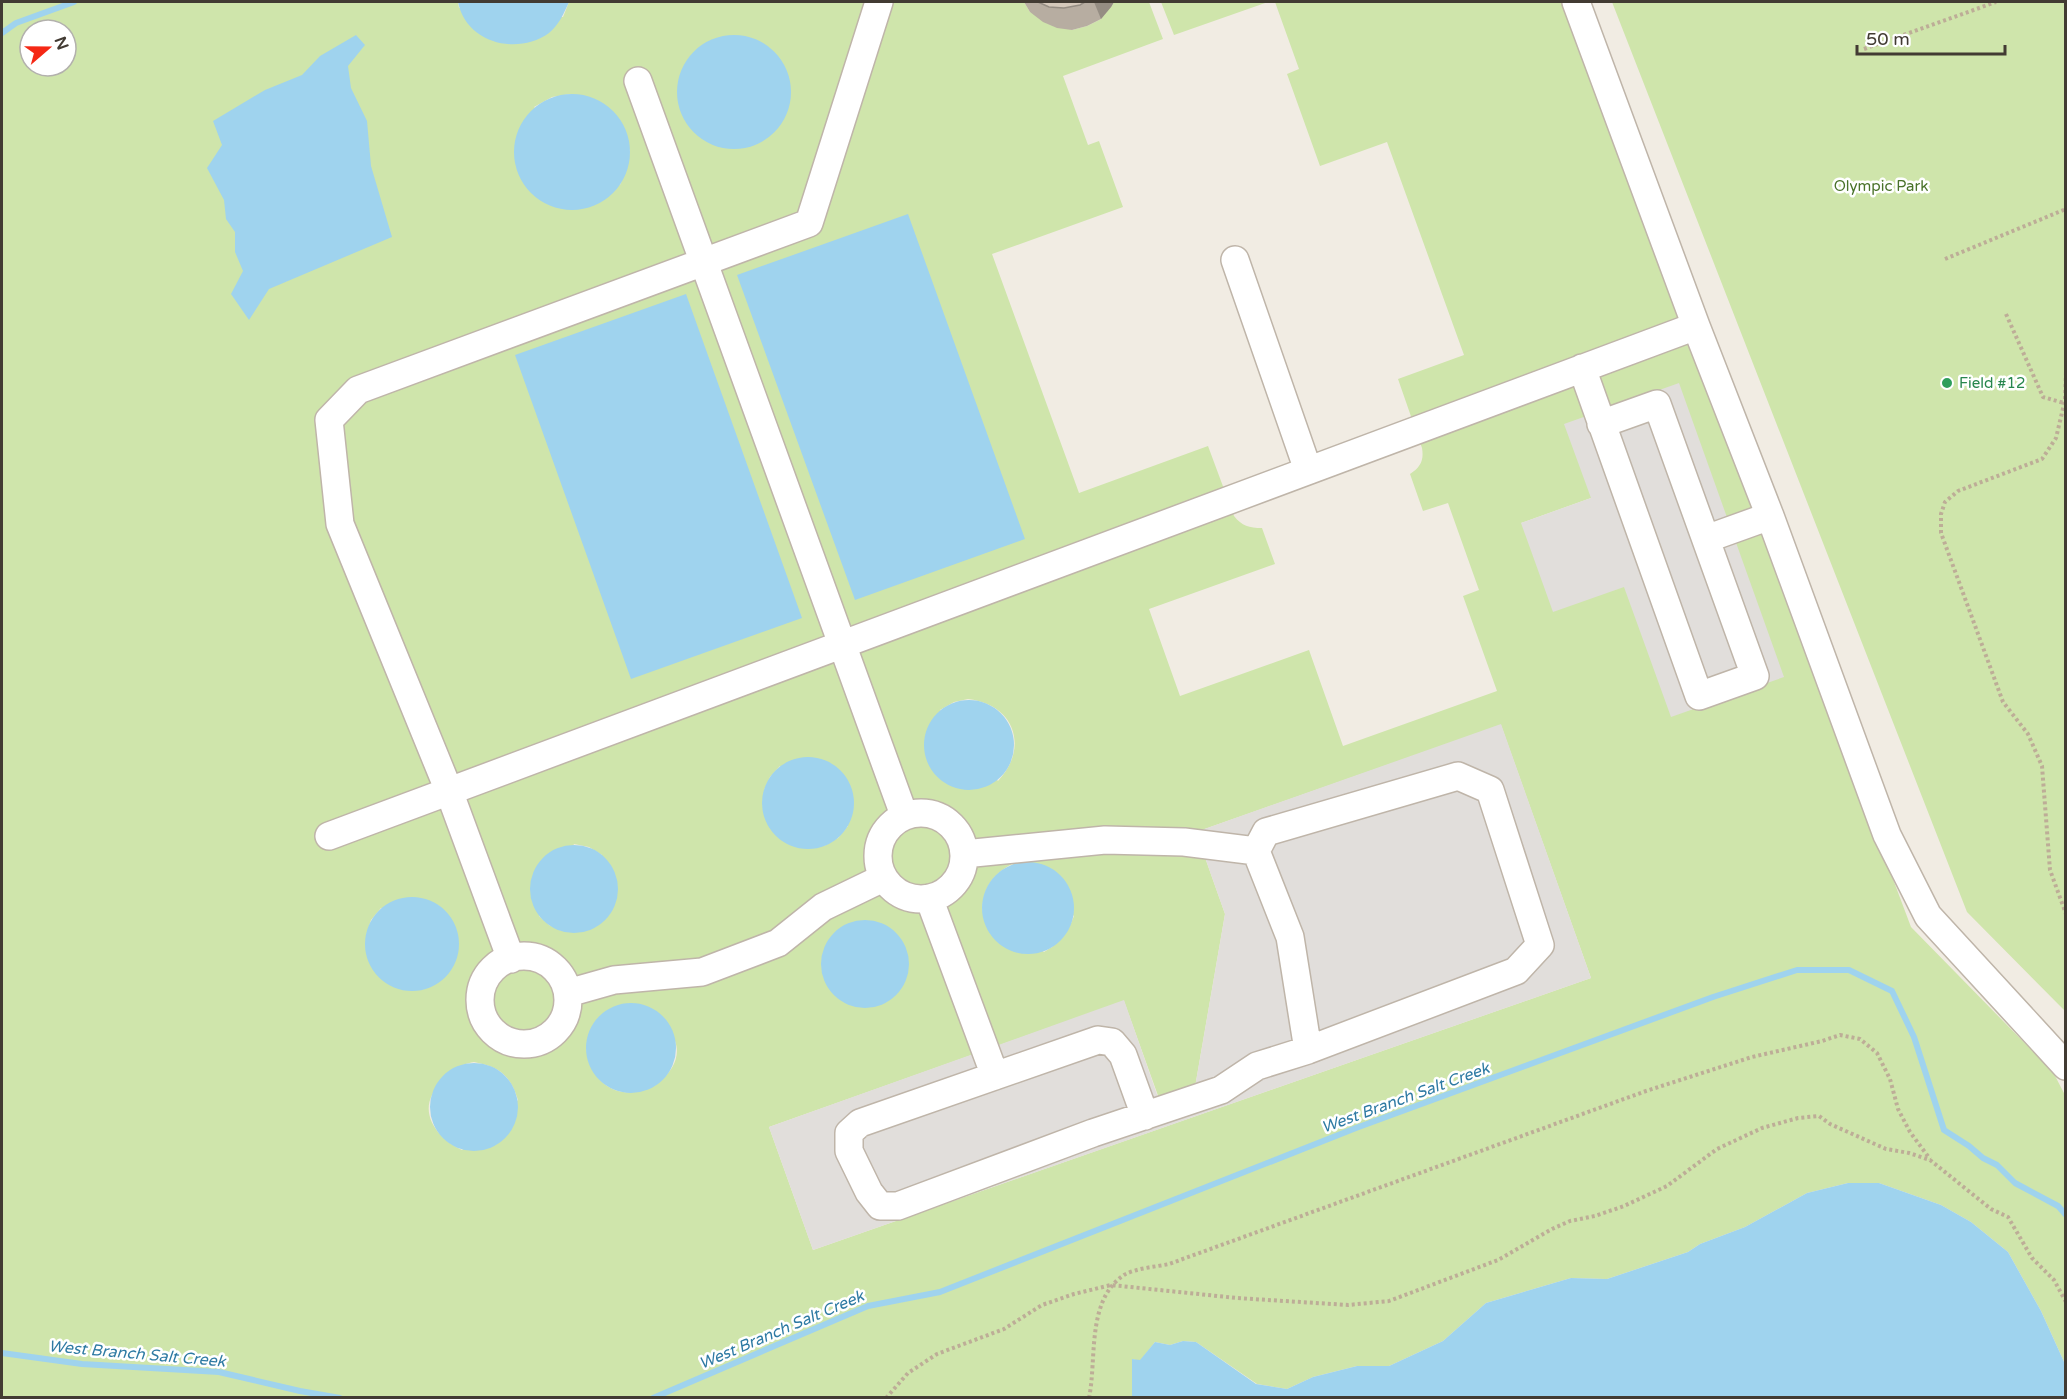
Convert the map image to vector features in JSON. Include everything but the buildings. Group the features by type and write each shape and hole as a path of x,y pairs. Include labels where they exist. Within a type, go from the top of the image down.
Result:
{"street":[{"path":"511,958 449,791 340,524 329,420 358,390 809,222 879,2"},
{"path":"1576,2 1696,326 1770,516 1887,835 1928,916 2066,1066"},
{"path":"638,81 904,815"},
{"path":"1235,260 1308,470"},
{"path":"328,836 1696,326"},
{"path":"1582,368 1601,424 1699,696 1755,676 1657,404 1601,424"},
{"path":"1706,538 1770,516"},
{"path":"1145,1116 1123,1055 1112,1042 1098,1040 860,1123 849,1133 849,1151 869,1192 880,1206 898,1206 1221,1090 1257,1066 1308,1050 1516,971 1540,945 1490,789 1458,776 1266,832 1256,851 1290,937 1308,1050"},
{"path":"917,812 931,813 944,819 954,828 961,840 964,854 957,880 947,890 929,898 921,900 906,897 893,890 883,878 878,864 878,849 882,835 891,823 904,815 917,812"},
{"path":"964,854 1105,840 1184,842 1256,851"},
{"path":"568,993 614,980 702,972 778,943 823,907 883,878"},
{"path":"929,898 995,1076"},
{"path":"525,956 540,959 553,967 562,978 568,993 568,1007 564,1020 544,1040 524,1044 504,1039 492,1030 484,1019 481,1005 482,990 487,976 497,965 511,958 525,956"}],"path":[{"path":"1864,49 1996,2"},
{"path":"1945,259 2066,209"},
{"path":"2006,314 2043,397 2065,403"},
{"path":"2066,372 2065,403 2056,438 2042,459 1958,491 1945,502 1941,514 1941,533 2003,702 2028,734 2042,766 2050,870 2066,914"},
{"path":"1089,1398 1092,1384 1092,1339 1101,1308 1111,1286 1125,1274 1169,1264 1646,1091 1752,1057 1840,1035 1860,1040 1877,1053 1890,1079 1898,1109 1910,1132 1930,1160 1991,1209 2008,1217 2032,1258 2054,1280 2066,1302"},
{"path":"886,1398 908,1373 937,1354 1004,1329 1042,1305 1074,1294 1111,1286 1237,1298 1348,1305 1389,1301 1498,1260 1570,1221 1624,1206 1667,1186 1717,1149 1762,1128 1798,1118 1819,1116 1830,1124 1886,1149 1930,1160"}],"green space":[{"path":"2,2 458,2 459,8 563,17 569,2 1024,2 1030,12 1072,30 1101,19 1114,2 1149,2 1163,39 1063,76 1088,145 1099,141 1123,207 992,254 1079,493 1208,446 1234,516 1246,526 1262,528 1275,564 1149,609 1180,696 1309,650 1343,746 1497,691 1463,596 1479,590 1448,503 1423,511 1410,474 1421,463 1422,448 1398,379 1464,355 1387,142 1320,166 1287,74 1299,69 1275,2 1563,2 1911,927 2053,1072 2065,1095 2065,1364 2041,1311 2008,1252 1971,1222 1941,1205 1879,1183 1848,1183 1807,1193 1745,1227 1700,1244 1688,1252 1607,1279 1571,1278 1486,1303 1443,1341 1389,1366 1357,1366 1313,1377 1287,1389 1257,1384 1196,1342 1183,1341 1170,1345 1155,1342 1140,1361 1132,1359 1132,1398 2,1397","holes":["714,39 678,83 691,57","570,94 630,150 627,168 620,185 534,107 552,97","1591,498 1784,677 1624,586 1521,523","968,699 997,709 1006,718 1015,741 1008,768 998,781 940,710 954,702","1501,725 1591,978 813,1250 769,1127 1124,1001 1161,1104 1194,1093 1225,914 1196,832","780,766 848,826 838,838 824,846 764,790 770,777","574,844 589,847 602,855 562,931 549,925 539,916","1012,864 1074,916 1066,933 1044,952 982,910 987,888 999,873","438,905 448,916 457,938 457,950 449,971 440,980 428,988 366,936 371,920 381,908","624,1004 648,1008 675,1041 676,1056 670,1071 658,1083 642,1090 625,1092 608,1087 595,1073 586,1048","474,1062 491,1067 503,1074 511,1084 518,1100 462,1150 448,1141 435,1128 431,1121 429,1104 433,1093 452,1073"]},
{"path":"1161,2 1268,2 1174,35"},
{"name":"Olympic Park","path":"1612,2 2065,2 2065,1011 1967,912"}],"shaded area":[{"path":"1679,383 1784,677 1671,717 1624,587 1553,612 1521,523 1591,498 1564,424"},
{"path":"1501,724 1591,978 813,1250 769,1127 1124,1000 1160,1103 1194,1093 1225,914 1196,832"}],"water":[{"path":"458,2 569,2 558,23 549,33 522,44 508,44 494,42 471,27 463,16"},
{"path":"356,35 365,45 348,66 351,88 367,121 371,166 392,237 269,289 249,320 231,294 243,271 235,252 235,232 226,219 224,200 207,168 222,145 213,121 265,90 302,75 320,56"},
{"path":"734,35 756,40 774,52 786,70 791,92 786,114 774,132 756,144 734,149 712,144 694,132 682,114 677,92 682,70 694,52 712,40"},
{"path":"572,94 594,99 613,111 625,130 630,152 625,174 613,193 594,205 572,210 550,205 531,193 519,174 514,152 519,130 531,111 550,99"},
{"path":"908,214 1025,539 855,600 737,275"},
{"path":"686,294 802,618 631,679 515,355"},
{"path":"960,700 978,700 994,707 1007,720 1014,736 1014,754 1007,770 994,783 978,790 960,790 944,783 931,770 924,754 924,736 931,720 944,707"},
{"path":"808,757 825,761 840,771 850,786 854,803 850,820 840,835 825,845 808,849 791,845 776,835 766,820 762,803 766,786 776,771 791,761"},
{"path":"574,845 591,848 605,858 615,872 618,889 615,906 605,920 591,930 574,933 557,930 543,920 533,906 530,889 533,872 543,858 557,848"},
{"path":"1028,862 1046,865 1061,875 1071,890 1074,908 1071,926 1061,941 1046,951 1028,954 1010,951 995,941 985,926 982,908 985,890 995,875 1010,865"},
{"path":"412,897 430,901 445,911 455,926 459,944 455,962 445,977 430,987 412,991 394,987 379,977 369,962 365,944 369,926 379,911 394,901"},
{"path":"865,920 890,927 902,939 909,964 902,989 890,1001 865,1008 840,1001 828,989 821,964 828,939 840,927"},
{"path":"631,1003 656,1011 668,1023 676,1048 668,1073 656,1085 631,1093 606,1085 594,1073 586,1048 594,1023 606,1011"},
{"path":"465,1063 483,1063 499,1070 511,1082 518,1098 518,1116 511,1132 499,1144 483,1151 465,1151 449,1144 437,1132 430,1116 430,1098 437,1082 449,1070"},
{"path":"1848,1183 1879,1183 1941,1205 1971,1222 2008,1252 2041,1311 2065,1364 2065,1397 1132,1397 1132,1359 1140,1360 1155,1342 1170,1345 1183,1341 1196,1342 1256,1384 1287,1389 1313,1377 1357,1366 1389,1366 1443,1341 1486,1303 1571,1278 1607,1279 1688,1252 1700,1244 1745,1227 1807,1193"}],"waterway":[{"name":"West Branch Salt Creek","path":"2,33 16,23 74,2"},
{"name":"West Branch Salt Creek","path":"653,1398 868,1306 940,1292 1356,1128 1713,997 1797,970 1849,970 1892,991 1914,1037 1944,1130 1983,1158 1997,1165 2015,1183 2058,1206 2066,1215"},
{"name":"West Branch Salt Creek","path":"2,1353 82,1364 219,1372 340,1398"}],"place":[{"name":"Field #12","path":"1947,383"}]}
